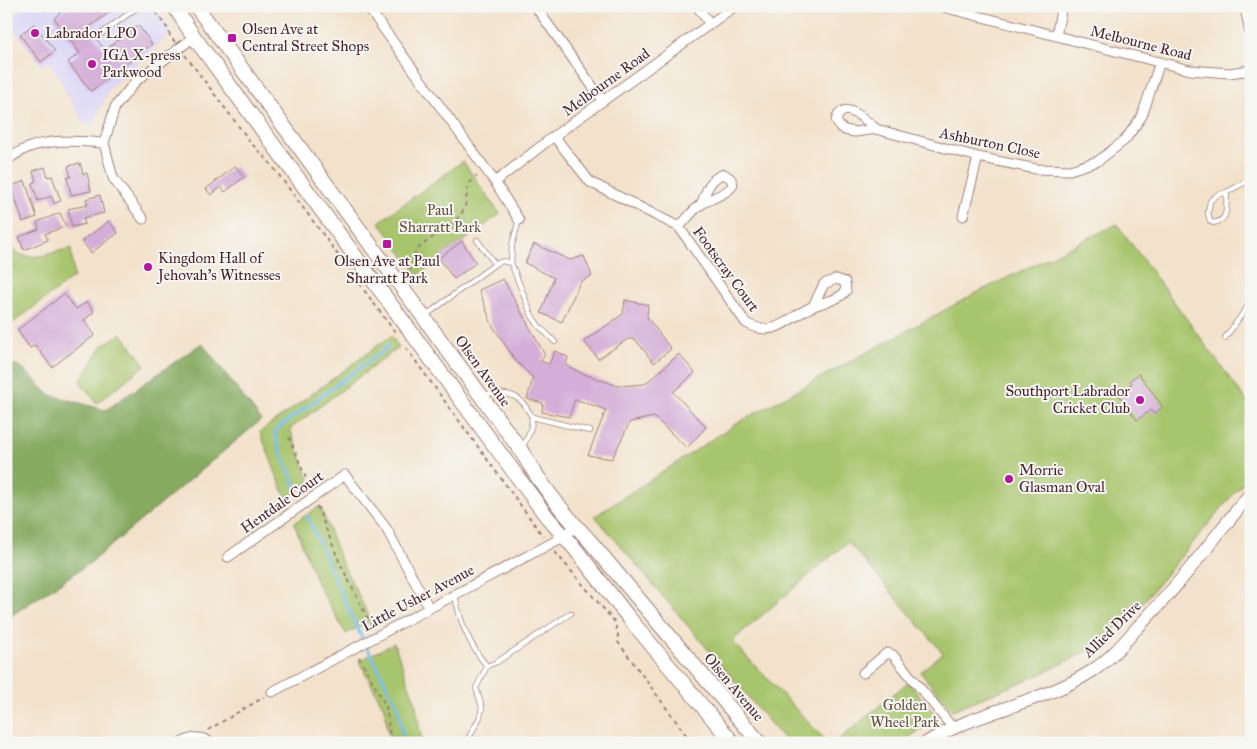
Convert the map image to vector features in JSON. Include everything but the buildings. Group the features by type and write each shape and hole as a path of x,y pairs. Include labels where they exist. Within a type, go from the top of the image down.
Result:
{"main road":[{"path":"174,6 194,37 503,457 563,536 733,743"},
{"name":"Olsen Avenue","path":"196,6 520,449 530,466 576,526 760,743"}],"street":[{"path":"367,6 496,182 519,220"},
{"path":"535,6 603,101"},
{"path":"697,6 710,24"},
{"name":"Melbourne Road","path":"496,182 554,136 735,6"},
{"name":"Melbourne Road","path":"939,6 1190,70 1229,73 1251,70"},
{"path":"1056,36 1062,6"},
{"path":"1246,6 1251,39"},
{"path":"143,219 113,178 104,143 115,107 136,81 194,37"},
{"name":"Ashburton Close","path":"876,129 978,158 1036,169 1070,170 1098,161 1125,140 1142,116 1160,62"},
{"name":"Footscray Court","path":"554,136 590,182 679,227 746,322 764,329 781,326 813,306"},
{"path":"6,161 22,150 43,143 76,141 104,143"},
{"path":"963,216 978,158"},
{"path":"679,227 701,205"},
{"name":"Hentdale Court","path":"228,557 345,475 386,528 430,608"},
{"name":"Allied Drive","path":"926,743 952,727 1056,689 1092,671 1159,606 1250,496"},
{"name":"Little Usher Avenue","path":"272,692 549,544 576,526"},
{"path":"863,673 887,654 893,655 952,727"},
{"path":"181,743 192,738 201,737 211,743"},
{"path":"6,741 15,743"}],"lane":[{"path":"127,6 131,12"},
{"path":"101,34 139,6"},
{"path":"1227,192 1227,211 1225,217 1214,224 1210,221 1208,213 1210,201 1217,195 1227,192 1251,179"},
{"path":"519,220 512,245 511,263 532,316 555,342"},
{"path":"477,240 495,264"},
{"path":"423,317 495,264 503,261 511,263"},
{"path":"1225,338 1251,302"},
{"path":"482,397 494,392 516,395 527,408 532,417 532,428 528,440 520,449"},
{"path":"532,417 590,432"},
{"path":"455,594 458,615 473,645 487,666"},
{"path":"466,743 480,717 482,707 476,688 487,666 497,662 571,613"}],"path":[{"path":"151,6 168,29 170,36 252,144 270,163 388,324 400,335"},
{"path":"409,270 413,266 414,255 419,248 437,236 461,214 466,204 469,183 478,176"},
{"path":"406,346 549,544 614,621 618,633 618,642 692,743"},
{"path":"289,436 311,490"},
{"path":"316,501 338,561 376,636"},
{"path":"354,648 386,706 391,743"},
{"path":"201,737 211,728 272,692"}],"shaded area":[{"path":"25,6 153,6 169,29 168,36 109,89 93,124 84,124 49,61 42,66 7,20"}],"green space":[{"name":"Paul Sharratt Park","path":"463,161 500,214 418,275 379,222"},
{"name":"Golden Wheel Park","path":"1117,224 1251,407 1251,473 1139,607 1092,649 1037,676 952,710 920,672 943,653 848,542 732,641 828,743 787,743 595,516 739,422 980,291"},
{"path":"6,245 22,255 30,256 45,255 71,248 74,277 6,328"},
{"path":"121,333 145,365 97,403 80,382 102,346"},
{"path":"391,336 399,347 290,429 310,482 286,499 260,432"},
{"path":"202,343 261,420 90,563 6,619 6,363 20,366 50,395 106,410"},
{"path":"320,506 341,561 371,620 346,634 317,583 294,523"},
{"path":"394,643 415,701 422,743 390,743 384,708 359,661"},
{"name":"Golden Wheel Park","path":"908,682 934,713 933,722 900,743 835,743"}],"waterway":[{"path":"296,488 277,442 275,432 389,346"},
{"path":"307,516 355,624 398,707 404,743"}],"place":[{"name":"Labrador LPO","path":"35,33"},
{"name":"Olsen Ave at Central Street Shops","path":"232,38"},
{"name":"IGA X-press Parkwood","path":"92,64"},
{"name":"Olsen Ave at Paul Sharratt Park","path":"387,244"},
{"name":"Kingdom Hall of Jehovah's Witnesses","path":"148,267"},
{"name":"Southport Labrador Cricket Club","path":"1140,400"},
{"name":"Morrie Glasman Oval","path":"1009,479"}]}
